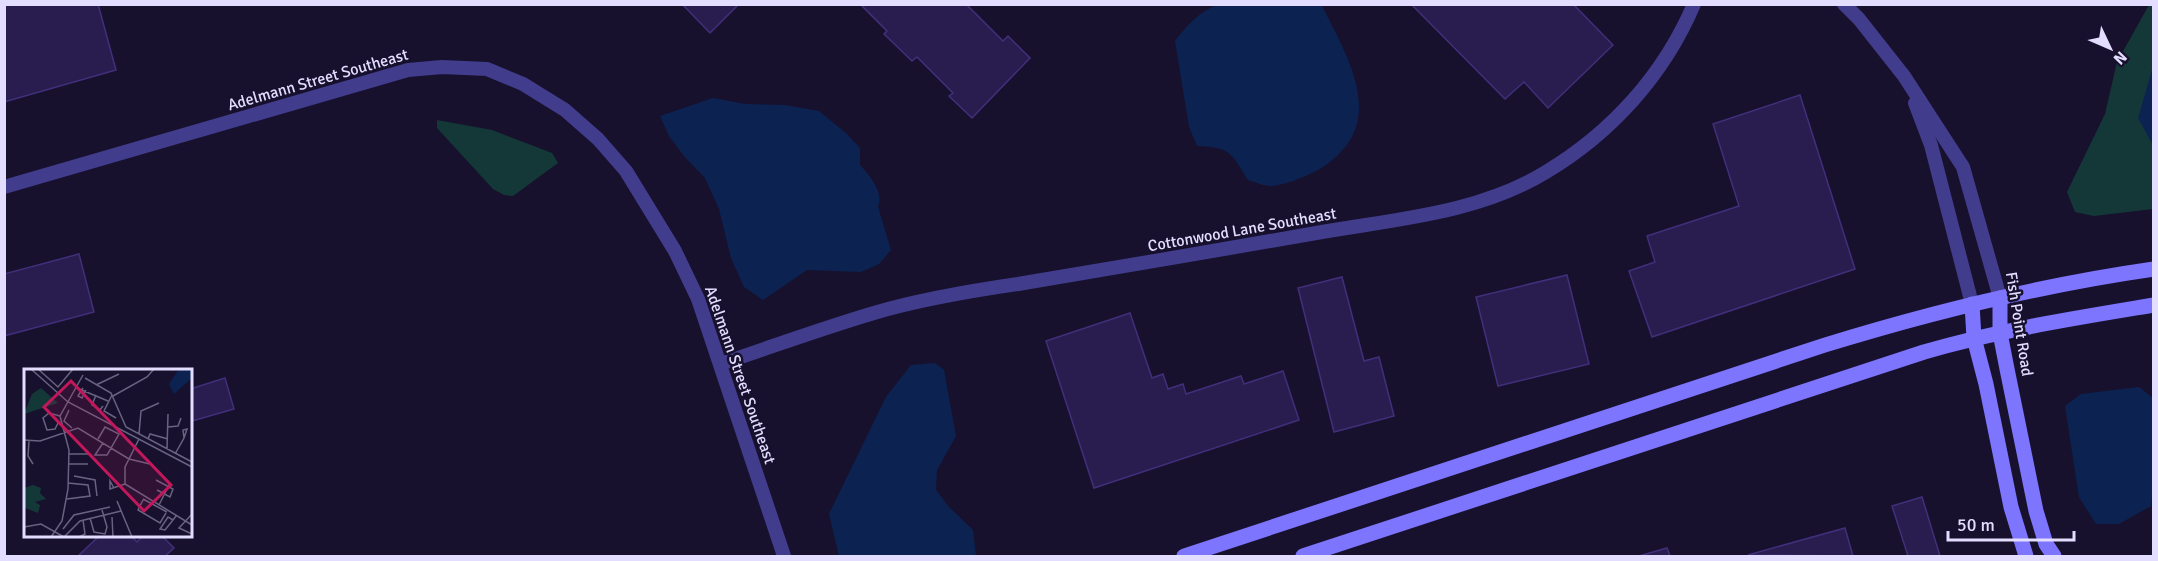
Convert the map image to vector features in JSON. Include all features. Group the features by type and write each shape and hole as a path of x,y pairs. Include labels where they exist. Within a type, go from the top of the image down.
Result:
{"main road":[{"path":"1184,556 1825,345 1972,304 2154,269"},
{"name":"Fish Point Road","path":"2000,298 2000,333 2036,511 2046,544 2054,556"},
{"name":"Fish Point Road","path":"1972,304 1974,338 1989,394 2011,507 2026,556"},
{"path":"1303,556 1902,359 1974,338 2154,304"}],"street":[{"name":"Cottonwood Lane Southeast","path":"720,364 876,313 917,303 1014,284 1162,261 1404,218 1453,209 1487,199 1546,172 1611,125 1641,92 1666,59 1694,4"},
{"name":"Fish Point Road","path":"1844,4 1859,19 1904,76 1964,167 2000,298"},
{"name":"Adelmann Street Southeast","path":"4,187 408,70 442,67 487,69 523,84 565,110 598,139 626,171 675,251 698,299 784,556"},
{"name":"Fish Point Road","path":"1904,76 1932,145 1972,304"}],"green space":[{"path":"2149,5 2153,5 2153,67 2139,118 2153,145 2153,209 2094,216 2075,212 2067,192 2105,114 2117,62"},
{"path":"437,120 492,130 552,153 558,163 513,196 504,195 493,189 437,128"}],"water":[{"path":"1318,4 1322,6 1344,50 1358,93 1359,114 1353,134 1340,153 1308,175 1275,186 1248,180 1229,153 1217,148 1197,146 1189,127 1175,41 1200,14 1219,5"},
{"path":"2153,67 2153,145 2138,118"},
{"path":"713,98 745,104 785,105 819,111 847,134 860,148 860,165 878,190 878,207 891,250 879,264 861,272 807,270 763,300 744,287 731,258 719,209 705,178 669,136 660,116"},
{"path":"935,363 944,370 956,436 937,470 936,490 949,507 973,530 976,556 839,556 829,514 886,397 911,365"},
{"path":"2139,387 2153,398 2154,471 2151,506 2119,524 2096,524 2079,497 2065,406 2081,394"}],"building":[{"path":"4,4 98,4 116,70 4,102"},
{"path":"682,4 739,4 710,33"},
{"path":"860,4 969,4 968,6 1003,41 1008,36 1030,58 972,118 949,96 953,93 917,57 912,61 884,34 887,31"},
{"path":"1411,4 1573,4 1613,45 1548,108 1524,82 1505,99"},
{"path":"1800,95 1855,269 1652,337 1629,271 1655,262 1647,236 1739,206 1713,124"},
{"path":"79,254 94,312 4,336 4,274"},
{"path":"1567,275 1589,364 1498,386 1476,297"},
{"path":"1342,277 1364,361 1379,357 1394,416 1334,432 1298,288"},
{"path":"1130,313 1152,378 1163,374 1168,389 1183,384 1186,394 1241,376 1244,384 1283,371 1299,420 1094,488 1046,341"},
{"path":"225,378 234,409 192,421 192,388"},
{"path":"1922,497 1940,556 1908,556 1892,506"},
{"path":"1845,528 1853,556 1748,555"},
{"path":"98,537 132,537 137,542 142,537 163,537 174,548 165,556 78,556"},
{"path":"1667,548 1670,556 1639,556"}]}
